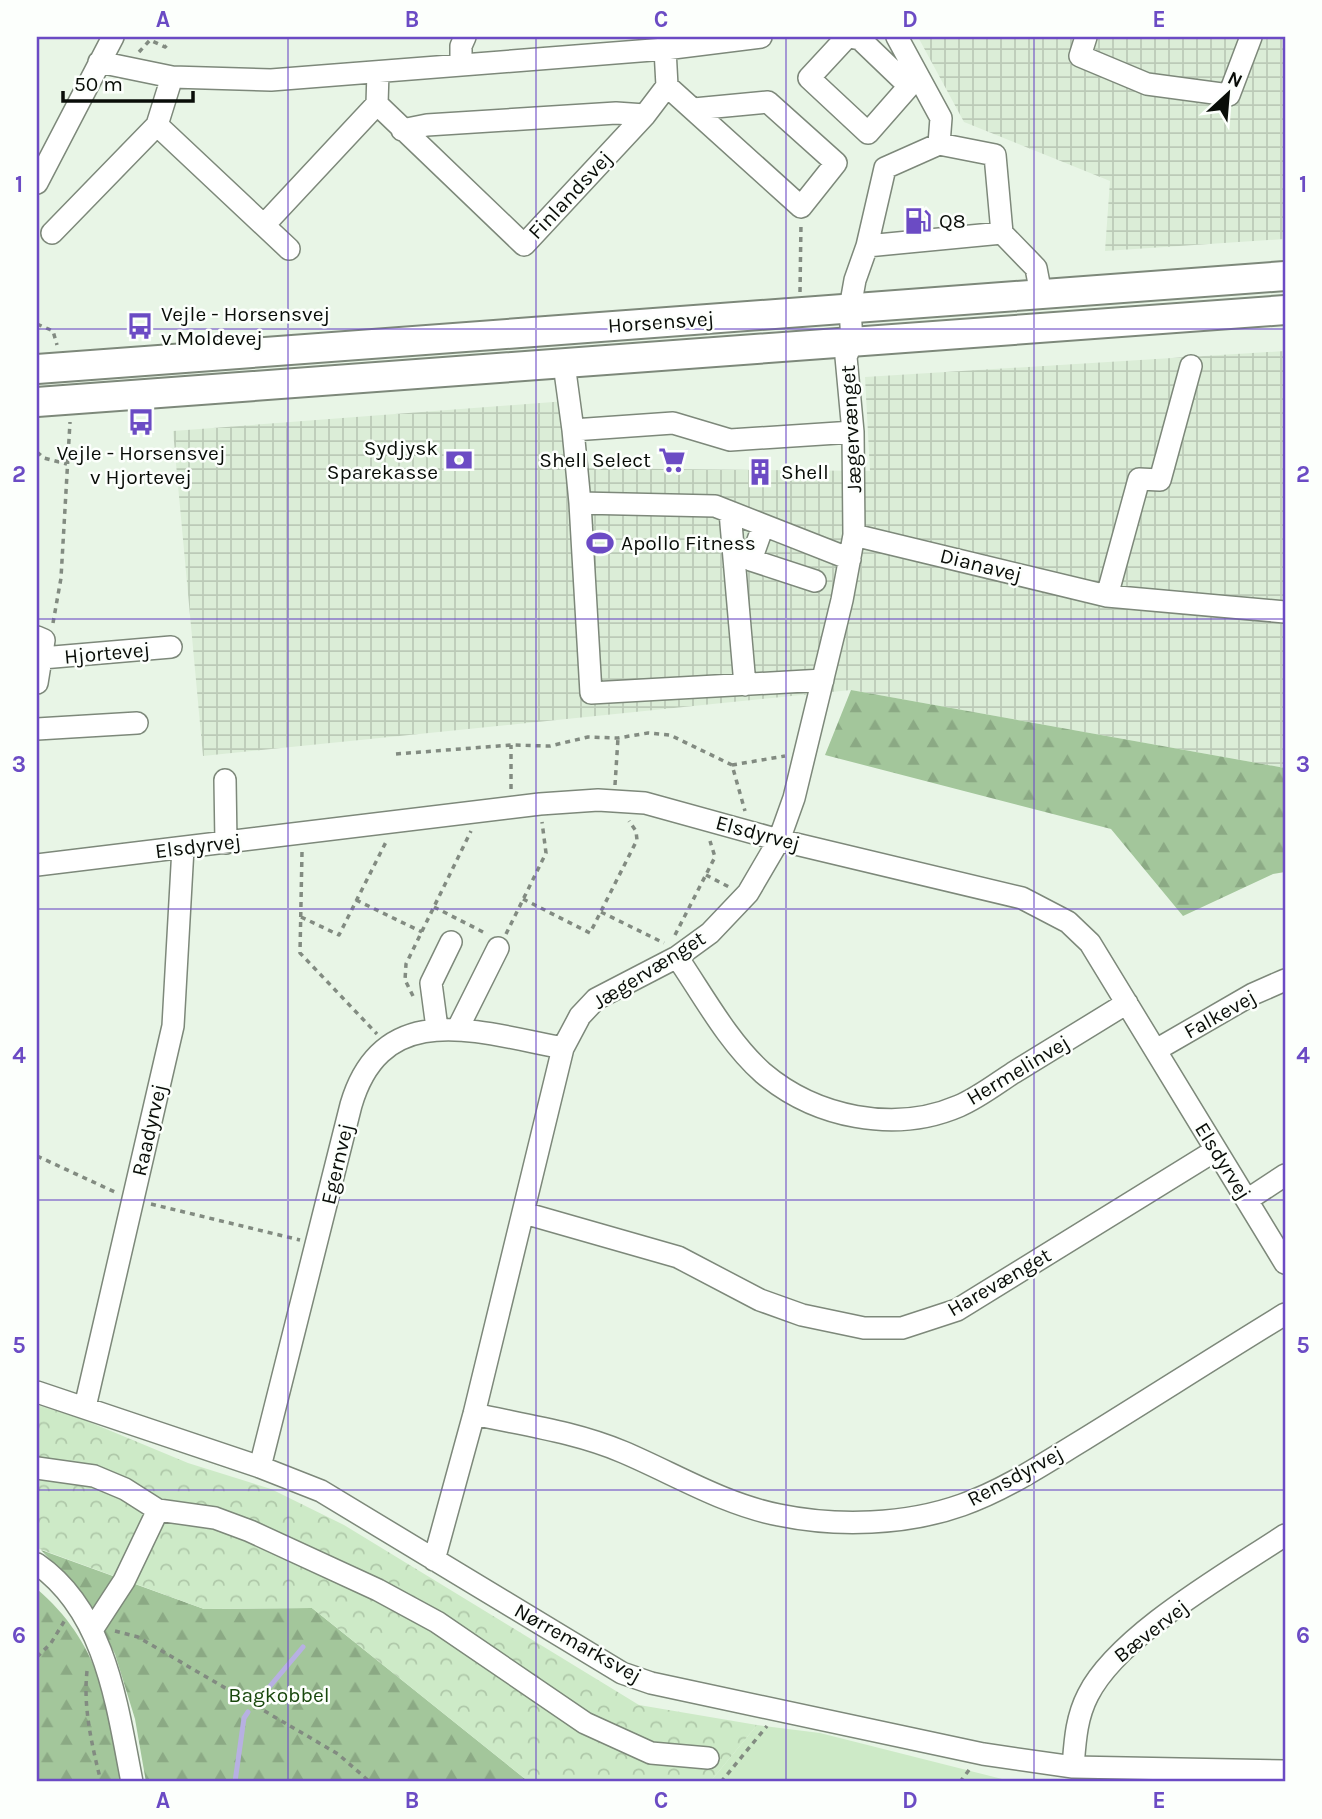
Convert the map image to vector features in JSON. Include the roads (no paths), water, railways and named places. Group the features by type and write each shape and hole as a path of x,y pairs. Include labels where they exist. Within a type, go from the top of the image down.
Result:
{"main road":[{"name":"Horsensvej","path":"37,369 1285,276"},
{"path":"852,342 866,322 1003,312 1041,294"},
{"path":"655,355 683,339 838,328 850,308"},
{"name":"Horsensvej","path":"37,402 1284,310"},
{"path":"37,387 244,374 309,382"}],"street":[{"path":"37,183 113,37"},
{"path":"461,64 461,46 466,37"},
{"path":"99,62 172,77 271,80 666,49 761,37"},
{"path":"849,37 860,40 914,81 868,133 809,78 849,37"},
{"path":"897,37 914,81 940,118 939,144 995,155 1002,233 1036,268 1041,294"},
{"path":"1086,37 1080,56 1147,84 1230,95 1251,37"},
{"path":"666,49 667,86 801,206 836,163 768,102 694,109"},
{"path":"264,225 377,104 378,72"},
{"path":"52,233 157,125 172,77"},
{"name":"Finlandsvej","path":"377,104 524,245 645,115 667,86"},
{"path":"402,130 427,125 616,113 645,115"},
{"path":"157,125 289,249"},
{"name":"Jægervænget","path":"434,1560 474,1414 564,1048 580,1016 596,999 677,957 710,933 745,895 779,839 823,680 854,535 853,432 846,357 852,342 850,308 858,270 867,246 885,168 939,144"},
{"path":"867,246 1002,233"},
{"path":"564,364 580,503 592,693 823,680"},
{"path":"1107,596 1139,479 1160,480 1191,366"},
{"path":"573,430 673,424 730,440 853,432"},
{"path":"580,503 715,506 850,559"},
{"path":"730,512 745,685"},
{"path":"763,526 751,560 815,581"},
{"name":"Dianavej","path":"854,535 1107,596 1285,612"},
{"name":"Hjortevej","path":"37,683 41,645 171,647"},
{"path":"37,729 137,723"},
{"path":"225,780 226,843"},
{"name":"Elsdyrvej","path":"37,865 473,811 540,804 619,801 645,803 747,831 1022,898 1068,922 1090,943 1285,1263"},
{"name":"Raadyrvej","path":"85,1407 173,1026 184,848"},
{"path":"442,1028 430,983 452,942"},
{"path":"442,1028 500,945"},
{"name":"Hermelinvej","path":"677,957 735,1040 762,1072 809,1102 835,1113 876,1120 918,1118 959,1106 1128,1003"},
{"name":"Falkevej","path":"1156,1050 1253,994 1285,980"},
{"path":"442,1028 564,1048"},
{"name":"Egernvej","path":"260,1467 356,1087 370,1065 388,1046 401,1038 442,1028"},
{"name":"Harevænget","path":"524,1213 678,1257 760,1300 802,1315 864,1328 902,1328 957,1310 1216,1150"},
{"path":"1247,1200 1285,1175"},
{"name":"Rensdyrvej","path":"474,1414 578,1437 622,1452 691,1486 743,1506 780,1515 863,1522 915,1516 962,1505 1026,1474 1285,1314"},
{"name":"Nørremarksvej","path":"37,1392 260,1467 321,1491 622,1673 650,1684 983,1754 1073,1767 1285,1771"},
{"path":"37,1468 94,1476 125,1489 158,1510 215,1518 239,1527 378,1590 438,1622 585,1723 651,1753 708,1758"},
{"path":"92,1630 124,1581 158,1510"},
{"name":"Bævervej","path":"1073,1767 1078,1718 1088,1694 1103,1670 1132,1640 1285,1535"},
{"path":"37,1564 75,1602 92,1630 114,1690 132,1782"}],"waterway":[{"path":"260,1698 303,1647"},
{"path":"235,1782 244,1718 248,1712"}],"place":[{"name":"Q8","path":"918,221"},
{"name":"Vejle - Horsensvej v Moldevej","path":"140,326"},
{"name":"Vejle - Horsensvej v Hjortevej","path":"141,422"},
{"name":"Sydjysk Sparekasse","path":"459,460"},
{"name":"Shell Select","path":"672,460"},
{"name":"Shell","path":"760,472"},
{"name":"Apollo Fitness","path":"600,543"}],"park label":[{"name":"Bagkobbel","path":"279,1695"}]}
